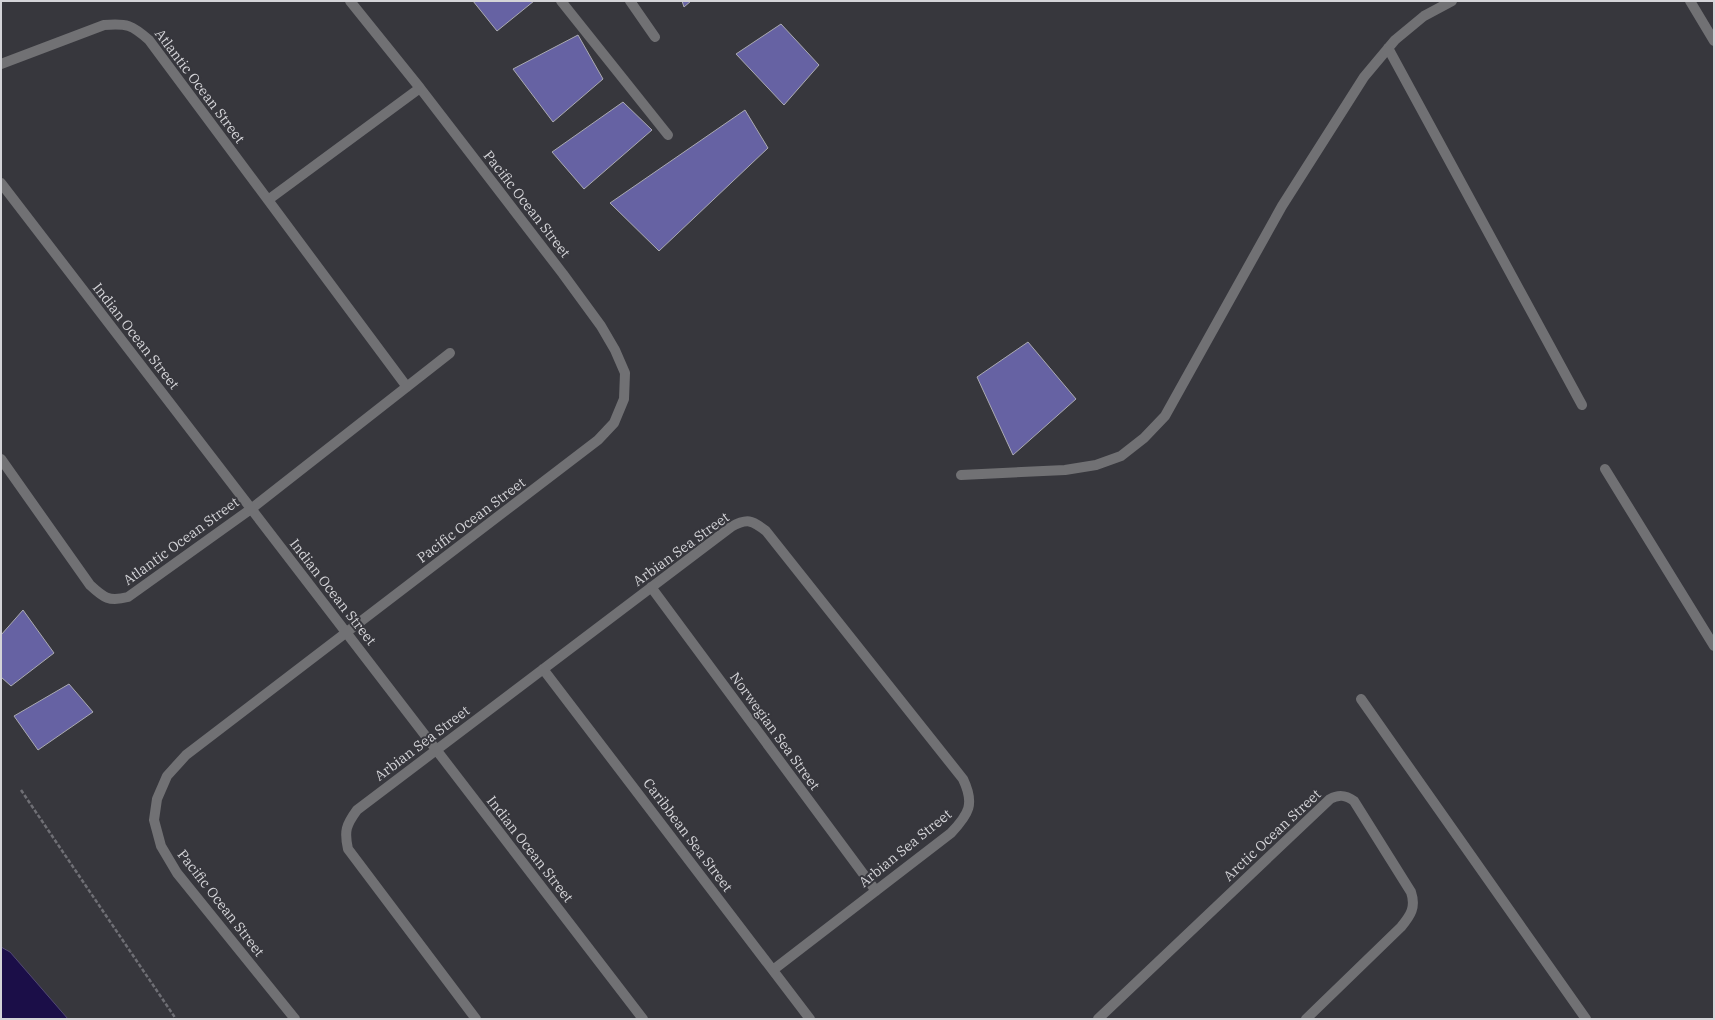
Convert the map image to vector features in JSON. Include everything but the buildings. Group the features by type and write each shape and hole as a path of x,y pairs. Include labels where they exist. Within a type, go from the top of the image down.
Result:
{"street":[{"name":"Pacific Ocean Street","path":"295,1019 177,873 161,846 154,820 157,799 167,776 186,755 598,440 614,423 624,399 625,374 615,350 601,326 558,267 420,88 350,1"},
{"path":"561,1 668,135"},
{"path":"630,1 655,37"},
{"path":"961,475 1057,470 1096,466 1121,456 1144,438 1165,416 1282,206 1364,77 1395,40 1424,16 1452,1"},
{"path":"1690,1 1714,41"},
{"name":"Atlantic Ocean Street","path":"1,64 104,25 121,23 136,28 150,40 407,386"},
{"path":"1388,48 1582,405"},
{"path":"268,200 420,88"},
{"name":"Indian Ocean Street","path":"1,183 643,1019"},
{"name":"Atlantic Ocean Street","path":"1,459 90,585 104,597 116,600 128,597 251,509 450,353"},
{"path":"1605,469 1714,646"},
{"name":"Arbian Sea Street","path":"476,1019 348,849 344,835 349,821 357,810 731,527 740,522 749,521 757,524 766,531 964,779 969,792 970,805 963,820 951,833 773,970"},
{"name":"Norwegian Sea Street","path":"651,587 876,891"},
{"name":"Caribbean Sea Street","path":"544,669 810,1019"},
{"path":"1361,699 1586,1019"},
{"name":"Arctic Ocean Street","path":"1098,1019 1330,799 1343,795 1348,796 1354,801 1411,892 1414,900 1413,910 1401,927 1306,1019"}],"path":[{"path":"21,790 176,1019"}],"shaded area":[{"path":"1,947 10,952 68,1019 1,1019"}]}
